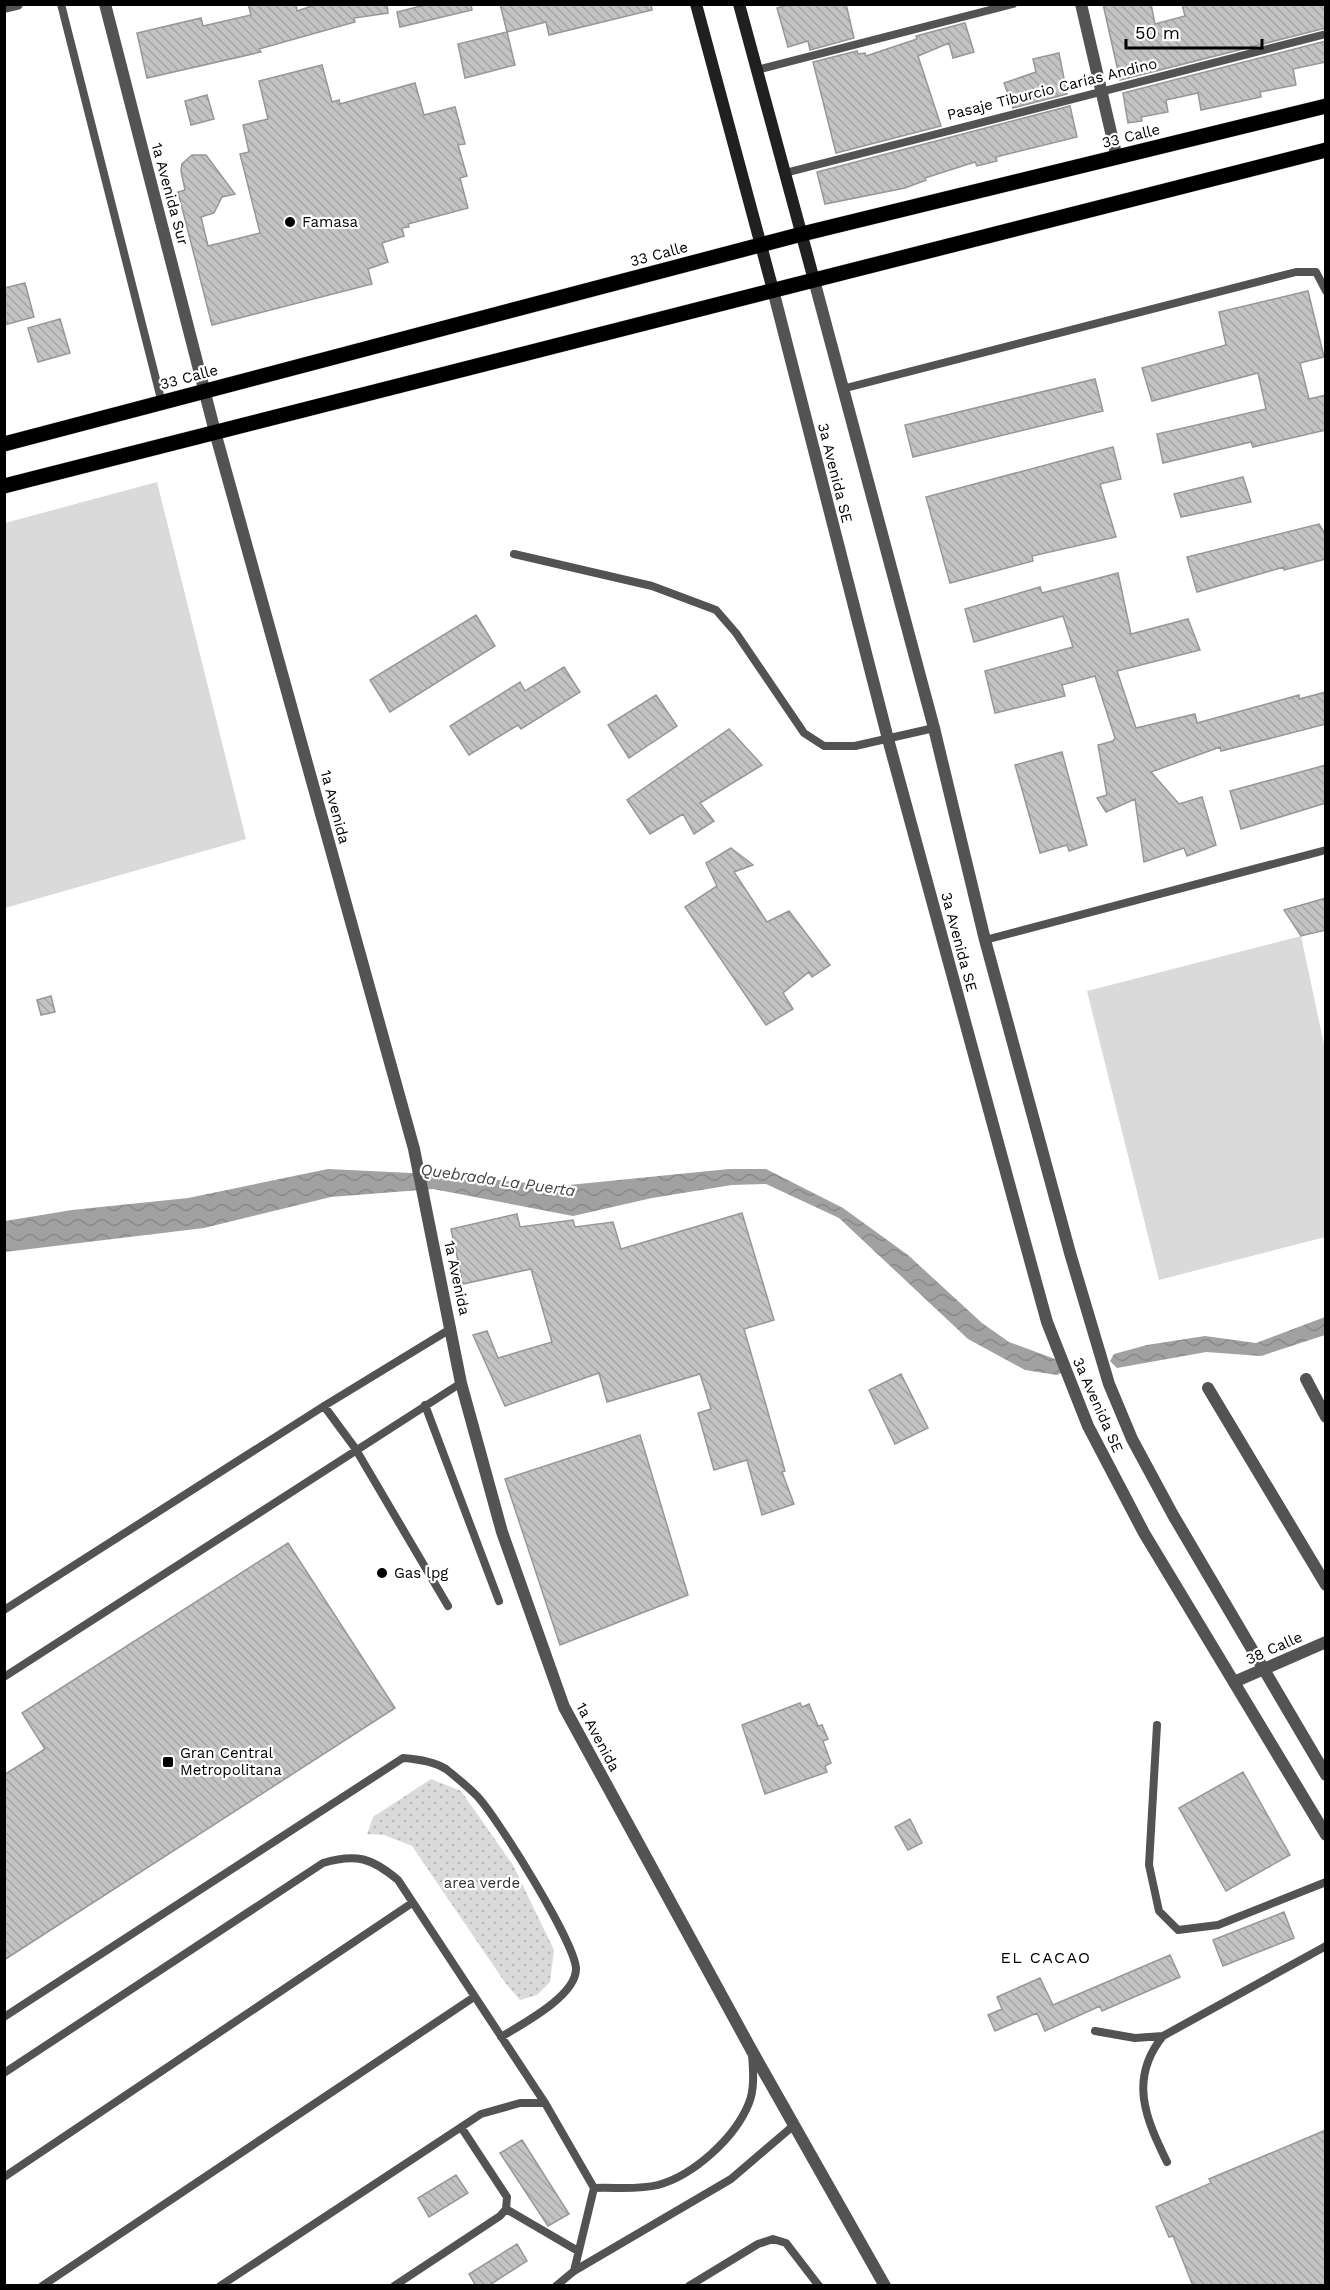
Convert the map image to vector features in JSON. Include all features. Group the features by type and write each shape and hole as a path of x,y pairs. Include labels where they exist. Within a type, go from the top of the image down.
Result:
{"main road":[{"name":"3a Avenida SE","path":"696,4 773,290"},
{"name":"3a Avenida SE","path":"740,4 814,280"},
{"name":"33 Calle","path":"4,444 802,234 1117,159 1326,106"},
{"path":"4,486 1326,150"}],"street":[{"path":"4,7 18,4"},
{"name":"1a Avenida Sur","path":"105,4 206,392"},
{"path":"1081,4 1117,159"},
{"name":"3a Avenida SE","path":"814,280 933,728 985,940 1070,1253 1109,1384 1132,1439 1173,1515 1326,1775"},
{"name":"3a Avenida SE","path":"773,290 888,739 1047,1322 1088,1426 1144,1533 1326,1835"},
{"name":"1a Avenida","path":"206,392 215,432 414,1149 452,1328 461,1383 502,1532 564,1707 793,2126 885,2286"},
{"path":"1306,1379 1326,1417"},
{"path":"1208,1388 1326,1585"},
{"name":"38 Calle","path":"1234,1682 1326,1642"}],"lane":[{"path":"61,4 162,403"},
{"path":"757,70 1013,4"},
{"name":"Pasaje Tiburcio Carías Andino","path":"785,173 1326,34"},
{"path":"842,389 1296,272 1316,272 1326,291"},
{"path":"514,554 652,586 716,610 736,633 804,733 824,746 855,746 933,728"},
{"path":"985,940 1326,850"},
{"path":"4,1610 324,1406 452,1328"},
{"path":"4,1677 355,1448 461,1383"},
{"path":"425,1405 499,1601"},
{"path":"324,1406 355,1448 448,1606"},
{"path":"1156,1725 1149,1865 1159,1911 1178,1930 1218,1925 1326,1882"},
{"path":"4,2016 403,1758 422,1759 445,1768 478,1797 532,1878 570,1951 576,1969 571,1988 501,2037"},
{"path":"4,2073 323,1863 342,1857 364,1858 382,1866 398,1880 545,2103 594,2188 574,2271"},
{"path":"4,2177 412,1903"},
{"path":"1167,2162 1147,2121 1142,2098 1151,2050 1163,2036 1326,1946"},
{"path":"42,2286 474,1997"},
{"path":"1095,2031 1135,2038 1163,2036"},
{"path":"594,2188 657,2185 684,2172 706,2157 740,2120 749,2102 753,2076 752,2051"},
{"path":"220,2286 461,2127 495,2108 520,2103 545,2103"},
{"path":"556,2286 574,2271 731,2179 793,2126"},
{"path":"394,2286 500,2216 506,2209 507,2198 461,2127"},
{"path":"506,2209 578,2251"},
{"path":"690,2286 758,2244 773,2239 786,2243 819,2286"}],"green space":[{"path":"157,482 246,839 5,908 5,523"},
{"path":"1301,936 1325,1049 1325,1237 1159,1280 1087,991"},
{"name":"area verde","path":"431,1779 461,1791 513,1865 554,1950 550,1982 537,1995 520,2000 506,1984 412,1846 384,1835 367,1834 373,1817"}],"water":[{"path":"328,1169 432,1174 559,1186 729,1169 766,1169 843,1208 908,1255 982,1323 1009,1342 1063,1362 1069,1369 1057,1375 1025,1370 968,1339 839,1218 766,1184 732,1185 652,1198 573,1216 433,1189 331,1197 204,1228 5,1252 5,1221 72,1210 188,1198"},
{"path":"1325,1317 1325,1335 1261,1356 1206,1352 1117,1368 1110,1361 1114,1354 1147,1345 1205,1336 1256,1343"}],"building":[{"path":"248,4 296,4 297,11 318,4 387,4 388,13 354,18 355,22 259,49 261,52 147,78 137,33 201,18 203,26 251,15"},
{"path":"429,4 471,4 472,10 400,27 397,12"},
{"path":"500,4 651,4 652,10 549,35 546,22 507,32"},
{"path":"792,4 846,4 854,38 810,50 808,41 788,47 777,8"},
{"path":"1103,4 1151,4 1155,24 1185,16 1182,4 1326,4 1326,28 1120,80"},
{"path":"965,23 974,52 953,58 949,43 918,56 941,126 836,153 813,62 857,51 858,54 865,53 866,56 917,39 916,36"},
{"path":"507,32 515,65 465,78 458,44"},
{"path":"1326,41 1326,62 1293,69 1296,85 1260,92 1261,97 1201,110 1198,93 1166,100 1168,112 1141,117 1142,121 1128,123 1123,93"},
{"path":"1059,53 1067,94 1013,108 1004,83 1036,72 1033,59"},
{"path":"322,65 332,102 339,100 340,104 415,83 424,115 455,107 465,144 458,145 467,176 460,178 468,208 408,224 409,227 402,228 404,236 382,243 388,262 368,269 372,284 212,325 178,192 185,190 182,164 192,155 206,155 235,194 222,197 214,213 201,217 208,246 260,233 240,154 249,152 243,125 268,119 259,81"},
{"path":"207,95 214,119 191,125 185,101"},
{"path":"1070,106 1077,137 996,157 997,161 977,166 975,162 925,178 926,180 905,188 825,204 817,172"},
{"path":"25,283 34,317 4,325 4,288"},
{"path":"1308,291 1324,357 1300,363 1309,399 1326,395 1326,430 1253,447 1251,442 1163,463 1157,434 1266,409 1258,373 1152,401 1142,368 1226,345 1219,312"},
{"path":"60,319 70,353 38,362 28,328"},
{"path":"1095,379 1103,411 913,457 905,425"},
{"path":"1113,447 1121,479 1100,484 1116,537 1032,556 1033,561 950,583 926,497"},
{"path":"1243,477 1251,502 1181,517 1174,494"},
{"path":"1319,524 1326,536 1326,559 1284,570 1284,567 1197,592 1187,557"},
{"path":"1118,573 1131,634 1188,619 1200,650 1117,671 1136,728 1195,714 1197,723 1299,695 1299,699 1326,692 1326,724 1221,751 1220,747 1151,772 1179,804 1202,797 1216,845 1187,856 1184,848 1144,862 1135,799 1106,812 1097,798 1107,795 1098,745 1113,741 1115,738 1095,676 1062,685 1065,696 995,713 985,671 1073,647 1063,616 974,642 965,609 1040,587 1042,593"},
{"path":"476,615 495,646 390,712 370,680"},
{"path":"564,667 580,692 521,729 518,725 469,755 450,726 520,682 525,691"},
{"path":"656,695 677,726 629,758 608,725"},
{"path":"729,729 762,765 700,803 714,821 694,834 683,814 650,834 627,800"},
{"path":"1062,752 1087,845 1069,851 1067,845 1040,853 1015,765"},
{"path":"1326,765 1326,803 1241,829 1230,791"},
{"path":"731,848 753,865 734,872 767,922 789,911 830,965 812,977 809,972 783,993 793,1009 766,1025 685,907 717,886 706,863"},
{"path":"1326,898 1326,930 1301,936 1284,910"},
{"path":"51,996 55,1012 41,1015 37,1000"},
{"path":"742,1213 774,1320 744,1329 785,1471 782,1472 794,1504 762,1515 747,1460 714,1470 698,1413 711,1409 700,1374 607,1402 599,1373 505,1406 473,1335 487,1331 498,1358 552,1342 531,1269 463,1284 451,1229 517,1214 520,1227 573,1220 575,1227 613,1222 621,1249"},
{"path":"901,1374 928,1428 895,1444 869,1390"},
{"path":"640,1435 688,1595 560,1645 505,1479"},
{"name":"Gran Central Metropolitana","path":"288,1543 395,1708 4,1960 4,1775 45,1749 22,1713"},
{"path":"800,1703 802,1707 809,1704 818,1726 822,1725 828,1739 823,1741 831,1763 825,1766 827,1772 765,1794 742,1725"},
{"path":"1243,1772 1290,1855 1226,1891 1179,1808"},
{"path":"910,1819 922,1843 908,1850 895,1827"},
{"path":"1284,1912 1294,1938 1223,1966 1213,1940"},
{"path":"1170,1955 1180,1977 1102,2011 1100,2006 1045,2031 1037,2013 995,2031 988,2015 1002,2009 997,1997 1040,1978 1053,2005"},
{"path":"1326,2130 1326,2286 1193,2286 1173,2236 1169,2237 1156,2207 1211,2183 1209,2179"},
{"path":"522,2140 569,2214 548,2226 500,2153"},
{"path":"456,2175 468,2193 429,2217 418,2198"},
{"path":"517,2244 527,2261 488,2286 476,2286 469,2274"}],"place":[{"name":"Famasa","path":"290,222"},
{"name":"Gas lpg","path":"382,1573"},
{"name":"Gran Central Metropolitana","path":"168,1762"}],"district":[{"name":"EL CACAO","path":"1046,1957"}],"water label":[{"name":"Quebrada La Puerta","path":"498,1180"}]}
